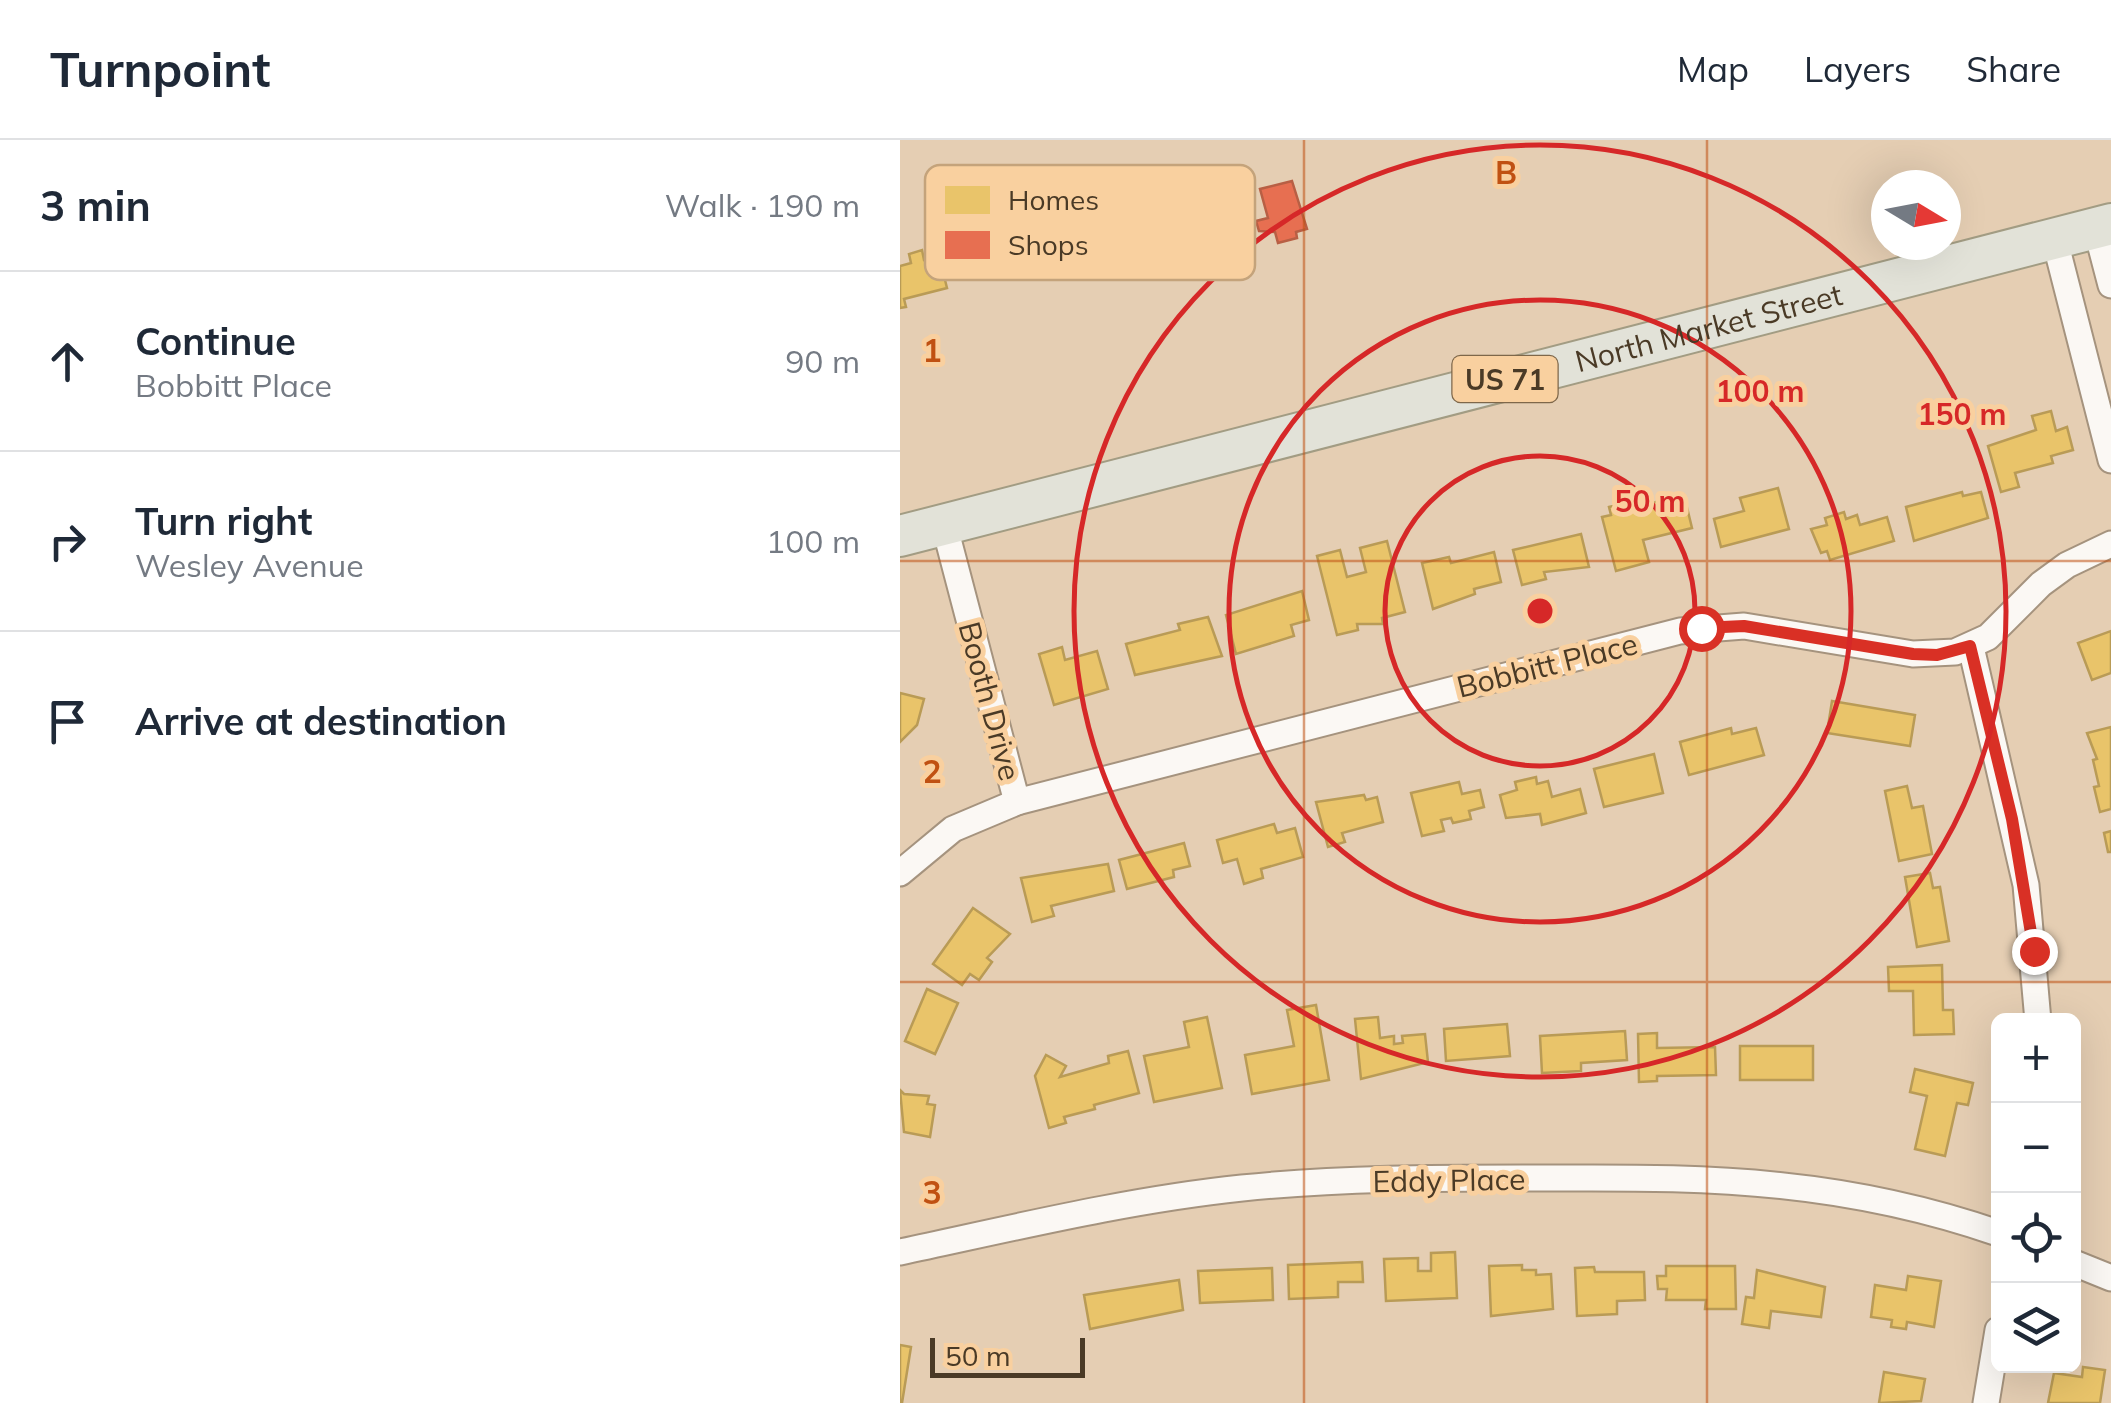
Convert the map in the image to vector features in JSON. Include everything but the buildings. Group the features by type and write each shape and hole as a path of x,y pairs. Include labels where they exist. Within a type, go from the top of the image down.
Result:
{"main road":[{"name":"North Market Street","path":"900,536 2103,226"}],"street":[{"path":"2103,226 2111,286"},
{"path":"2054,237 2111,460"},
{"name":"Booth Drive","path":"900,873 953,829 1017,802 944,524"},
{"name":"Bobbitt Place","path":"1017,802 1701,628 1744,626 1937,655 1970,646 2002,626 2054,574 2111,544"},
{"path":"1970,646 2026,885 2037,1013"},
{"name":"Eddy Place","path":"900,1252 1094,1211 1242,1188 1456,1178 1716,1177 1797,1184 1876,1198 1991,1231"},
{"path":"2081,1266 2111,1278"},
{"path":"1986,1403 1991,1373"}],"route":[{"path":"1701,628 1744,626 1913,654 1937,655 1970,646 2026,885 2034,951"}]}
